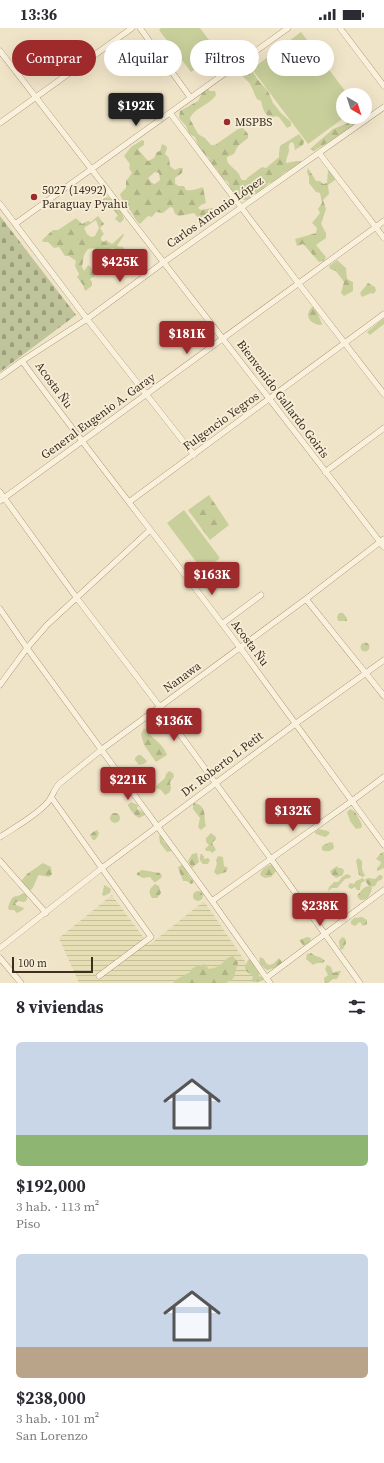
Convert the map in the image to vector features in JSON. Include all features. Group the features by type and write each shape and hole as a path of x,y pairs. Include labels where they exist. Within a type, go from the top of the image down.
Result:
{"street":[{"path":"0,123 132,28"},
{"path":"140,28 190,97"},
{"path":"15,224 288,28"},
{"path":"340,28 384,86"},
{"name":"Bienvenido Gallardo Goiris","path":"0,51 325,472 382,541 384,547"},
{"name":"Carlos Antonio López","path":"0,377 87,319 164,262 384,107"},
{"path":"170,113 384,394"},
{"path":"319,153 384,238"},
{"path":"0,204 87,319 194,455"},
{"name":"General Eugenio A. Garay","path":"2,500 384,222"},
{"name":"Fulgencio Yegros","path":"129,502 384,314"},
{"name":"Acosta Ñu","path":"22,361 82,442 240,648 384,845"},
{"path":"325,472 384,428"},
{"path":"0,492 2,500 160,707 360,983"},
{"path":"0,685 47,624 150,530"},
{"name":"Nanawa","path":"0,837 39,810 51,797 54,789 59,784 101,750 382,541"},
{"path":"222,624 261,595"},
{"path":"306,599 384,696"},
{"path":"0,609 268,980 325,934 384,890"},
{"name":"Dr. Roberto L Petit","path":"0,948 157,826 384,660"},
{"path":"212,901 384,777"},
{"path":"51,797 151,937 99,976"},
{"path":"0,861 46,913"},
{"path":"0,958 21,983"}],"shaded area":[{"path":"112,895 149,945 204,901 260,983 79,983 59,938"}],"green space":[{"path":"161,28 200,28 209,40 190,40 190,71 182,60 182,40 167,40 159,30"},
{"path":"301,32 307,40 290,40"},
{"path":"267,58 267,76 334,76 343,88 336,88 336,124 308,144 257,76 259,76 259,64"},
{"path":"243,76 255,76 268,91 273,103 291,122 291,126 287,128 279,117 275,116 271,118 265,113 261,101 257,99 250,84"},
{"path":"207,88 210,91 215,91 216,95 213,99 194,112 190,119 198,134 205,138 211,145 215,145 238,129 243,128 248,134 248,138 238,146 234,154 227,157 229,164 239,174 242,180 246,180 262,167 266,168 279,157 280,146 299,134 304,141 303,145 295,150 294,144 292,142 290,143 286,163 301,161 301,164 284,173 274,182 269,183 257,194 246,200 239,200 236,194 232,193 228,182 221,177 217,169 210,163 209,158 199,149 195,137 189,134 186,126 179,118 180,111 198,101 203,91"},
{"path":"346,124 358,124 314,151 310,149 333,129"},
{"path":"142,140 144,141 144,145 138,149 148,161 154,158 157,152 160,151 162,144 166,146 167,148 165,154 169,158 170,166 175,170 183,168 182,173 175,178 175,183 178,186 184,186 186,190 203,187 206,203 198,208 201,210 213,208 212,210 199,219 194,213 179,216 175,214 173,208 170,207 163,213 156,212 152,217 148,216 140,224 124,203 120,194 126,188 126,181 132,173 129,168 130,164 124,156 131,147","holes":["155,172 159,173 160,180 155,184 152,183 148,178"]},
{"path":"308,168 316,181 320,181 323,184 327,183 328,170 335,175 335,180 328,185 329,194 323,200 326,209 321,224 326,233 326,238 316,245 326,257 324,261 319,262 303,244 297,246 295,239 316,233 317,228 312,223 320,213 318,209 322,203 320,193 316,192 309,183 307,172"},
{"path":"107,197 115,203 122,213 124,219 120,223 115,219 118,215 113,209 102,204 103,199"},
{"path":"0,216 76,315 0,372"},
{"path":"98,216 104,224 100,228 104,234 101,237 101,240 104,242 106,240 112,244 123,234 124,235 117,246 123,247 132,259 128,262 118,261 117,251 113,248 105,252 102,257 102,260 106,264 112,260 114,262 113,265 104,271 98,264 101,258 98,251 94,248 88,249 84,255 82,267 84,271 88,265 93,270 95,276 90,279 92,286 85,291 83,285 77,277 79,274 75,266 76,261 69,256 65,256 59,247 54,248 48,242 43,242 42,240 53,230 58,230 76,218 82,224 88,221 91,222","holes":["96,220 99,228 95,236 91,237 87,234 84,228"]},
{"path":"337,260 346,268 347,279 353,282 353,291 344,296 341,293 344,282 336,271 330,269 329,266"},
{"path":"368,283 375,287 376,291 373,294 371,293 362,297 360,293"},
{"path":"312,307 315,307 322,324 320,325 313,323 309,319 308,313"},
{"path":"384,318 384,324 370,335 367,332"},
{"path":"209,495 229,525 210,540 188,510"},
{"path":"184,510 220,558 203,571 167,523"},
{"path":"339,613 343,613 347,618 347,621 338,621 337,617"},
{"path":"363,643 367,643 369,647 367,651 363,651 361,649 361,645"},
{"path":"144,728 163,747 167,755 156,762 144,745 141,734"},
{"path":"138,755 141,755 147,761 144,764 139,765 135,760"},
{"path":"169,771 173,773 174,777 170,782 171,789 169,793 165,795 161,790 156,788 156,786 165,778"},
{"path":"153,778 156,780 156,784 154,786 148,785 146,782"},
{"path":"131,802 138,805 137,809 145,813 145,815 139,818 136,816 128,805"},
{"path":"195,803 202,807 204,813 206,826 201,830 198,827 200,818 193,809 193,804"},
{"path":"350,809 354,811 359,818 362,825 361,828 356,829 350,821 347,812"},
{"path":"113,813 117,813 119,814 119,822 113,823 110,820 110,816"},
{"path":"318,829 328,831 330,833 325,837 316,834 315,832"},
{"path":"97,830 99,833 98,836 95,840 93,840 90,835"},
{"path":"211,833 216,837 212,843 216,850 212,853 210,851 206,851 205,849 209,845 206,842 206,838"},
{"path":"161,834 165,839 163,841 172,849 171,851 167,852 160,843 159,836"},
{"path":"330,842 333,843 334,848 328,851 322,850 322,846"},
{"path":"384,852 384,868 377,871 377,868 381,862 376,859 381,853"},
{"path":"197,853 199,862 192,868 188,861 192,854"},
{"path":"201,854 204,856 204,859 208,858 210,860 208,864 203,864 201,862"},
{"path":"218,856 223,857 224,866 228,868 226,872 217,875 214,872"},
{"path":"358,858 362,861 362,869 365,876 362,877 359,875 356,861"},
{"path":"43,863 51,867 52,874 49,877 39,875 30,891 21,881 27,874"},
{"path":"184,865 193,883 191,884 187,881 183,881 178,867"},
{"path":"269,865 273,865 277,870 271,877 265,878 260,875 262,870"},
{"path":"337,866 338,868 344,870 343,875 336,878 330,871"},
{"path":"142,870 160,873 162,877 154,882 150,877 143,878 137,875 137,873"},
{"path":"347,874 351,876 350,878 345,879 337,888 332,888 328,891 329,887 334,882 338,882"},
{"path":"379,875 383,877 381,880 378,881 375,886 371,887 370,893 365,900 360,900 357,896 364,888 369,886 365,879 375,879"},
{"path":"363,878 365,881 361,883 360,890 357,890 355,887 351,889 348,887 350,883 354,884 356,881"},
{"path":"155,884 159,886 161,893 157,898 152,898 150,891 151,887"},
{"path":"105,885 111,889 110,893 104,896 102,895"},
{"path":"198,891 203,896 198,901 193,896"},
{"path":"23,893 27,896 27,900 24,902 19,901 15,903 16,905 24,908 23,910 17,913 14,910 9,910 8,908 11,899"},
{"path":"362,917 367,920 367,924 363,926 360,922 355,926 351,924 351,921 354,918"},
{"path":"307,937 311,938 309,944 303,945 299,940"},
{"path":"342,937 345,938 346,943 343,949 340,950 339,941"},
{"path":"311,953 325,961 313,965 306,959 307,954"},
{"path":"233,956 238,963 234,977 231,981 226,983 173,983 197,966 205,964 209,969 218,967 226,959"},
{"path":"260,957 269,965 273,964 279,958 282,962 281,966 267,970 261,965"},
{"path":"250,959 260,972 259,976 265,978 262,981 253,982 253,976 246,971 245,967"},
{"path":"327,965 331,967 333,973 341,971 337,979 333,979 328,983 325,983 324,978 328,975 325,969"}],"place":[{"name":"MSPBS","path":"227,122"},
{"name":"5027 (14992) Paraguay Pyahu","path":"34,197"}]}
